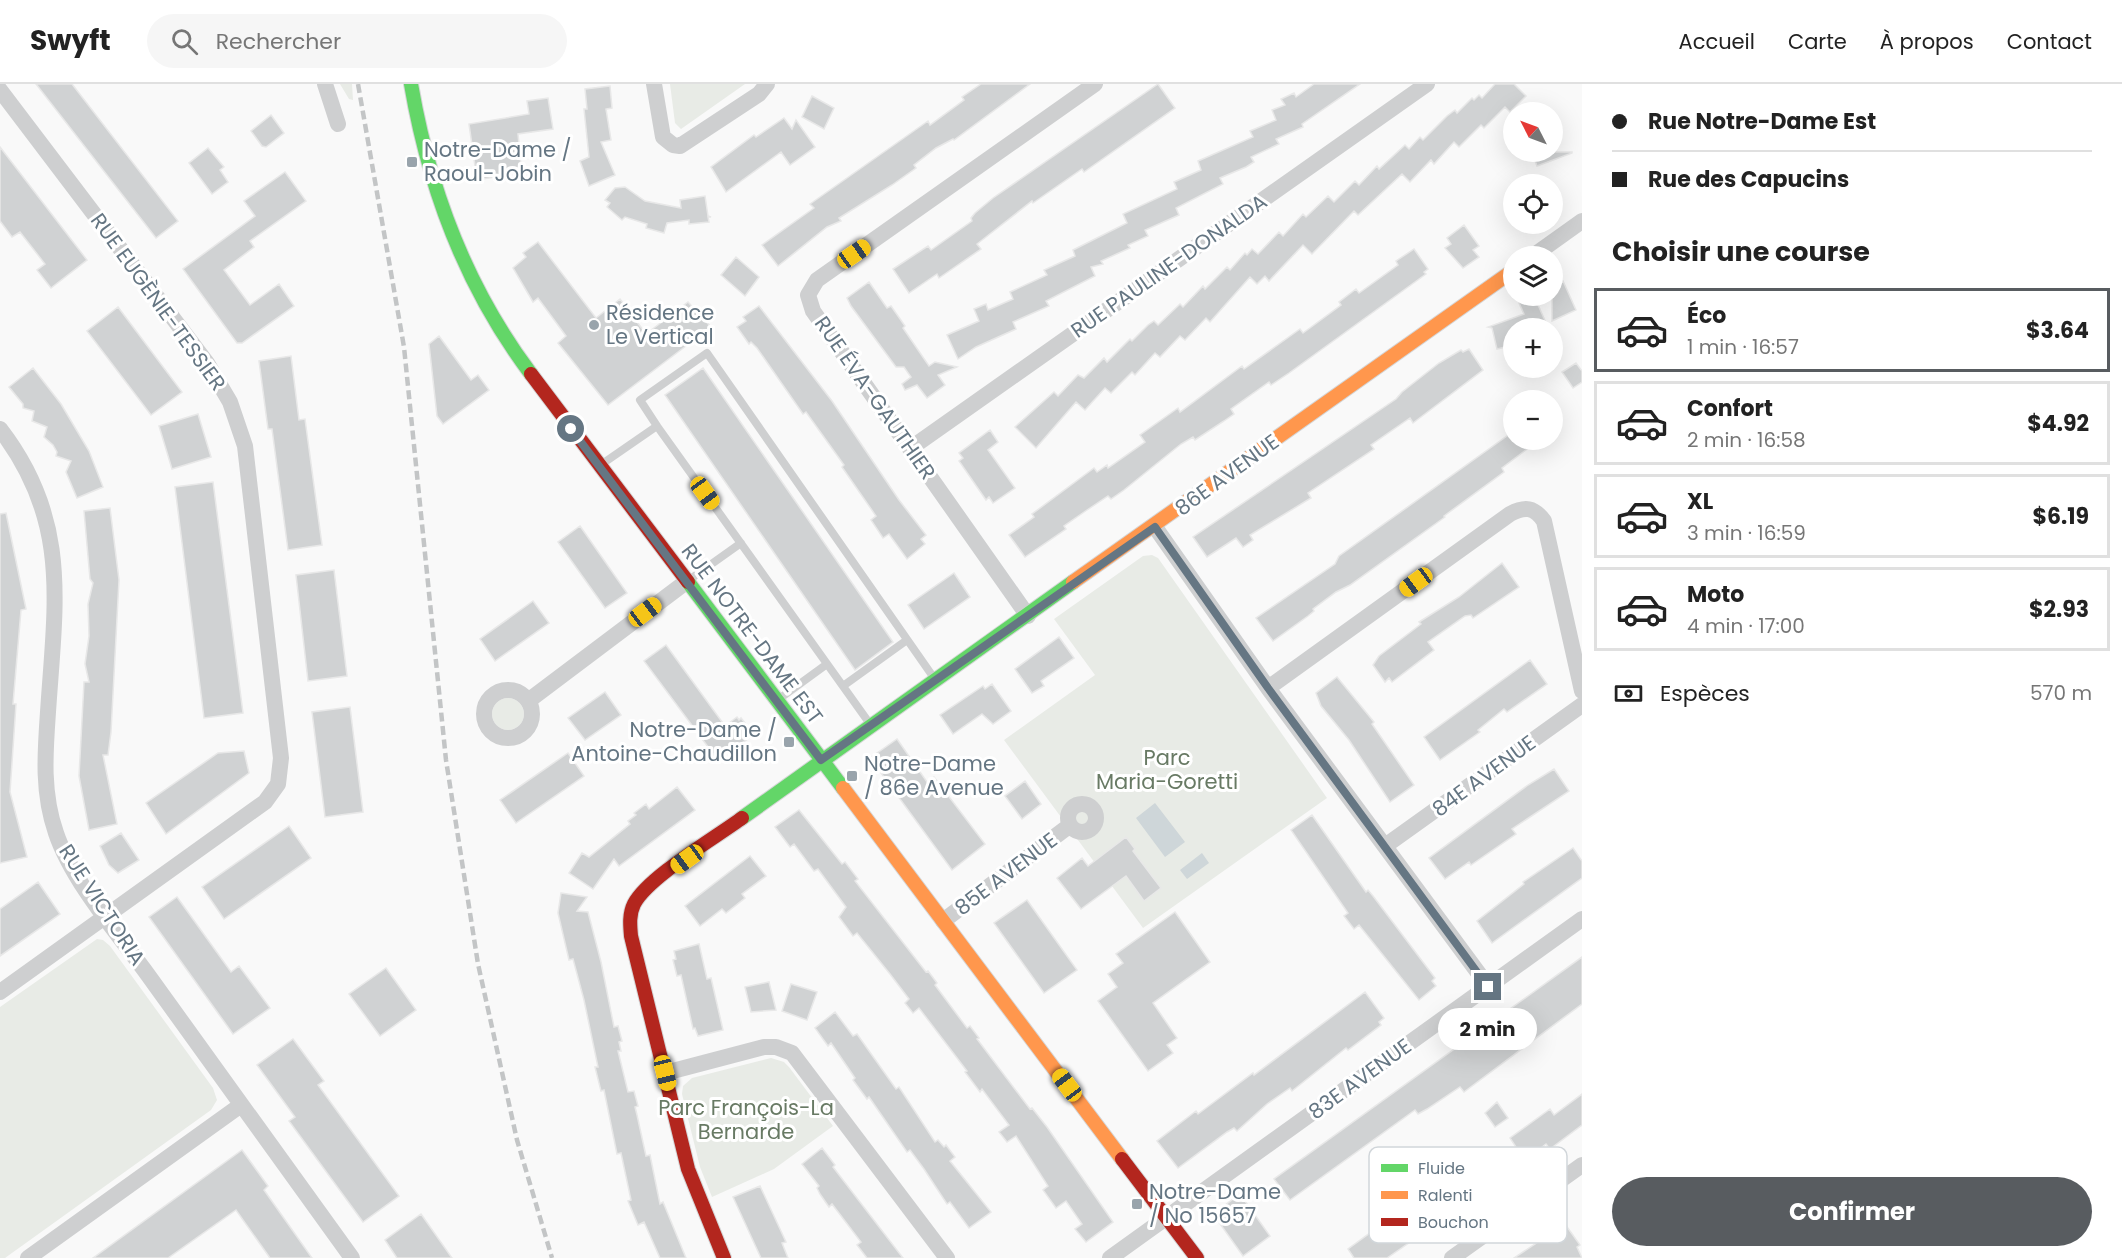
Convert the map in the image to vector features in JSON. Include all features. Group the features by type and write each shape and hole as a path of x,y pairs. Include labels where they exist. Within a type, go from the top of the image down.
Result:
{"street":[{"path":"325,84 338,124"},
{"name":"RUE NOTRE-DAME EST","path":"411,84 434,183 446,222 463,264 486,309 516,354 1197,1258"},
{"path":"654,84 660,130 668,142 680,146 759,94 767,84"},
{"name":"RUE ÉVA-GAUTHIER","path":"1028,616 813,311 808,295 817,280 1095,84"},
{"name":"RUE PAULINE-DONALDA","path":"911,448 1427,84"},
{"name":"RUE EUGÈNIE-TESSIER","path":"0,90 207,363 236,417 245,446 281,758 274,790 256,809 105,915"},
{"path":"1547,246 1582,221"},
{"name":"86E AVENUE","path":"724,1258 688,1168 631,936 631,907 649,886 870,724 1155,527 1503,278"},
{"name":"RUE VICTORIA","path":"0,429 32,479 42,503 53,545 56,587 44,757 50,812 63,850 105,915 352,1258"},
{"path":"1268,688 1510,514 1526,508 1534,510 1544,522 1582,691"},
{"path":"1155,527 1268,688 1488,987"},
{"path":"528,701 686,582"},
{"name":"84E AVENUE","path":"1385,846 1582,705"},
{"name":"85E AVENUE","path":"943,921 1069,826"},
{"path":"0,992 105,915"},
{"name":"83E AVENUE","path":"1110,1258 1582,919"},
{"path":"665,1073 764,1047 776,1047 792,1053 947,1258"},
{"path":"28,1258 241,1105"},
{"path":"1567,1176 1582,1165"},
{"path":"1452,1258 1473,1243"}],"lane":[{"path":"870,724 640,400 707,353 935,680"},
{"path":"599,466 657,426"},
{"path":"686,582 741,543"},
{"path":"843,686 908,640"},
{"path":"776,701 827,664"}],"green space":[{"path":"340,84 352,84 353,100 349,99"},
{"path":"670,84 745,84 681,129 675,123"},
{"name":"Parc Maria-Goretti","path":"1152,555 1158,558 1327,798 1143,928 1004,740 1095,675 1054,619 1143,556"},
{"path":"508,698 519,703 524,714 519,725 508,730 497,725 492,714 497,703"},
{"path":"97,939 103,940 110,946 213,1088 217,1100 211,1110 5,1258 0,1258 0,1007"},
{"name":"Parc François-La Bernarde","path":"771,1058 784,1062 789,1067 833,1126 774,1169 712,1197 700,1167 682,1094 683,1086 692,1078"}],"shaded area":[{"path":"1155,803 1185,842 1165,857 1136,818"},
{"path":"1202,853 1209,863 1187,879 1180,870"}],"building":[{"path":"36,84 72,84 178,221 156,238"},
{"path":"981,84 1030,84 954,140 936,148 914,165 916,168 892,185 839,218 841,221 827,227 778,266 762,245 814,208 810,204 928,121 930,125 964,100 962,97"},
{"path":"1158,84 1175,108 1084,172 1082,169 1033,203 1032,201 977,244 981,249 939,278 937,274 909,293 893,269 928,246 931,250 972,221 971,218 975,213 993,198"},
{"path":"1314,84 1360,84 1302,124 1303,127 1276,139 1279,144 1251,157 1254,162 1220,178 1223,184 1176,208 1179,215 1145,230 1148,236 1128,245 1130,248 1101,261 1103,264 1091,267 1095,276 1046,301 1049,306 1013,322 1016,329 976,347 958,359 947,335 979,321 974,309 986,304 988,310 1013,299 1010,292 1047,275 1044,270 1075,256 1073,250 1127,223 1123,214 1177,189 1174,182 1201,170 1198,161 1253,137 1250,131 1276,120 1272,110 1285,105 1281,99 1294,93 1296,97"},
{"path":"1495,84 1514,84 1526,96 1520,102 1503,102 1503,109 1484,128 1481,125 1459,147 1454,142 1434,164 1431,160 1410,182 1402,174 1358,215 1354,211 1312,254 1303,245 1269,281 1265,276 1257,284 1250,277 1210,322 1206,318 1185,340 1180,336 1160,357 1155,353 1135,375 1132,372 1111,393 1105,388 1085,410 1076,402 1036,448 1015,427 1054,392 1058,396 1078,375 1084,378 1104,358 1107,362 1148,325 1154,321 1158,325 1180,304 1183,307 1203,286 1205,289 1227,267 1230,270 1245,253 1247,255 1252,249 1258,254 1279,232 1283,236 1303,214 1306,217 1328,196 1334,202 1355,181 1359,185 1377,166 1379,169 1405,145 1409,149 1420,137 1423,140 1447,116 1455,110 1457,113 1472,98 1474,100 1479,95 1482,98"},
{"path":"610,86 612,108 606,109 611,140 601,142 615,175 589,186 580,161 589,157 584,109 587,109 585,89"},
{"path":"812,96 834,108 824,129 802,117"},
{"path":"548,98 553,129 518,134 521,166 501,176 477,180 469,124 529,114 527,101"},
{"path":"271,115 284,133 266,147 262,146 251,131"},
{"path":"784,118 792,129 796,120 815,147 790,165 781,152 726,192 711,167 754,135 756,137"},
{"path":"0,147 87,260 51,288 37,270 45,264 20,232 12,237 0,221"},
{"path":"208,148 224,167 220,170 228,182 212,194 189,163"},
{"path":"1563,152 1572,153 1563,156"},
{"path":"1536,162 1548,162 1537,166"},
{"path":"285,172 306,201 250,241 254,247 224,270 250,305 279,284 294,306 242,343 237,343 183,269 255,216 244,201"},
{"path":"625,187 645,201 681,208 680,200 705,196 708,216 711,217 708,217 709,222 689,224 689,220 667,223 664,233 646,228 647,224 625,217 622,220 607,207 610,203 605,200 615,188"},
{"path":"1464,225 1479,246 1473,250 1479,257 1463,268 1445,248 1451,244 1447,238"},
{"name":"Résidence Le Vertical","path":"538,242 596,318 620,299 646,334 688,302 711,327 608,405 558,343 566,336 538,298 533,302 513,268 526,257 523,253"},
{"path":"1414,249 1428,269 1424,272 1426,274 1289,373 1271,385 1269,382 1231,409 1234,414 1195,440 1193,437 1181,444 1124,490 1111,499 1108,496 1087,510 1064,526 1066,529 1025,557 1009,535 1034,517 1032,514 1094,468 1097,472 1107,465 1108,468 1145,442 1140,435 1178,408 1180,412 1242,366 1244,369 1300,329 1303,333 1341,305 1339,302 1356,289 1359,293 1398,265 1396,261"},
{"path":"736,257 759,277 745,296 721,275"},
{"path":"1563,281 1576,310 1559,318 1552,318 1552,306 1563,306"},
{"path":"869,282 887,308 891,306 929,366 935,362 957,367 938,375 945,385 927,398 917,385 905,390 902,384 911,377 904,367 896,367 847,298"},
{"path":"759,306 832,401 899,500 926,535 921,539 925,544 907,559 889,534 883,538 871,520 876,516 842,467 844,465 806,412 803,414 757,348 751,342 749,344 737,327 746,321 743,317"},
{"path":"1520,306 1538,306 1544,318 1513,318 1524,314"},
{"path":"118,307 182,392 151,415 87,331"},
{"path":"1503,322 1503,348 1497,349 1492,328 1488,327"},
{"path":"439,336 471,380 478,375 489,390 443,424 437,416 429,344"},
{"path":"1469,349 1483,370 1413,423 1410,418 1371,445 1374,449 1308,493 1311,498 1250,535 1253,540 1243,547 1236,538 1207,557 1193,537 1396,399 1439,363 1461,350 1463,352"},
{"path":"291,356 299,420 305,419 322,545 288,550 272,429 268,429 259,361"},
{"path":"1576,363 1582,371 1582,382 1573,388 1563,371"},
{"path":"33,368 61,404 89,451 103,487 77,498 66,472 71,461 56,456 57,452 53,445 44,437 47,427 32,421 34,411 23,408 23,404 9,387"},
{"path":"703,368 893,642 855,670 665,395"},
{"path":"198,414 211,457 172,469 159,426"},
{"path":"990,430 998,442 988,450 1015,488 993,503 989,497 986,500 959,461 963,458 959,453"},
{"path":"1503,439 1503,450 1526,450 1502,468 1504,472 1445,517 1350,585 1336,592 1273,641 1256,618 1335,564 1339,556"},
{"path":"213,482 243,713 204,718 175,487"},
{"path":"110,508 119,580 111,732 108,755 103,755 117,824 89,830 79,776 84,682 89,682 85,664 89,636 88,604 93,583 90,579 84,511"},
{"path":"6,513 26,609 21,610 13,704 16,704 10,792 27,857 0,863 0,514"},
{"path":"580,526 627,593 605,608 558,542"},
{"path":"1502,563 1519,587 1473,618 1471,615 1465,616 1428,642 1434,650 1392,682 1389,678 1385,682 1373,665 1379,656 1421,624 1419,622 1459,597"},
{"path":"334,570 347,676 308,681 296,575"},
{"path":"954,573 970,597 924,629 908,605"},
{"path":"533,601 549,623 495,661 480,639"},
{"path":"1059,637 1074,658 1041,681 1044,686 1032,693 1015,669"},
{"path":"666,645 725,726 737,717 739,720 741,718 752,732 751,737 717,759 644,661"},
{"path":"1530,660 1547,684 1507,712 1504,709 1478,730 1480,732 1440,760 1424,737"},
{"path":"1337,677 1374,722 1372,724 1414,785 1390,802 1349,740 1321,706 1316,693"},
{"path":"992,684 1011,711 993,724 982,714 953,734 940,715 983,686 985,689"},
{"path":"605,692 621,715 585,740 568,718"},
{"path":"350,707 363,812 325,817 312,712"},
{"path":"897,739 927,782 934,777 985,844 952,870 870,758"},
{"path":"244,751 249,773 166,834 146,803 218,753"},
{"path":"568,753 584,776 516,823 500,800"},
{"path":"1554,769 1569,791 1512,829 1516,834 1471,865 1469,862 1445,879 1429,858 1528,785"},
{"path":"1025,781 1041,804 1022,819 1005,796"},
{"path":"677,787 695,810 619,866 614,859 593,889 569,873 582,853 589,857 630,824 628,821 636,815 634,813 646,804 649,809"},
{"path":"799,810 842,864 845,862 858,879 855,881 926,972 928,971 937,983 935,985 967,1028 970,1026 979,1038 977,1039 1030,1109 1032,1108 1047,1127 1113,1222 1086,1242 1075,1229 1082,1224 1066,1201 1056,1208 1043,1190 1048,1186 1016,1136 1007,1142 999,1132 1009,1125 982,1089 980,1092 965,1072 967,1071 919,1008 913,1013 905,1003 909,999 890,974 857,933 853,936 839,917 846,907 818,869 814,871 794,844 790,847 775,827"},
{"path":"1312,815 1366,892 1368,890 1373,896 1435,978 1432,981 1436,986 1419,1000 1359,925 1354,929 1344,916 1348,913 1291,830"},
{"path":"289,826 311,858 224,919 202,887"},
{"path":"121,833 139,860 118,873 109,865 100,846"},
{"path":"1126,837 1135,849 1133,851 1161,888 1144,901 1126,876 1081,909 1057,878 1082,858 1088,866"},
{"path":"1573,848 1582,861 1582,878 1492,943 1477,921 1524,884 1523,882"},
{"path":"750,856 766,876 742,894 745,898 726,913 722,909 700,926 685,906"},
{"path":"38,882 60,914 0,956 0,909"},
{"path":"561,893 587,897 577,911 588,912 614,1027 618,1026 622,1041 619,1042 621,1051 618,1051 628,1092 634,1091 638,1106 635,1107 646,1156 650,1155 660,1204 663,1202 686,1258 660,1258 644,1222 638,1225 628,1201 631,1200 621,1153 617,1154 604,1090 601,1091 595,1067 598,1067 584,1000 573,959 569,960 558,913"},
{"path":"177,897 231,972 239,966 270,1008 233,1034 149,917"},
{"path":"1027,900 1077,970 1044,993 994,923"},
{"path":"1175,912 1210,962 1153,1003 1177,1038 1167,1045 1173,1053 1148,1071 1098,1001 1117,987 1108,974 1123,963 1116,954"},
{"path":"699,944 707,979 711,978 723,1030 698,1036 695,1028 693,1029 681,975 677,976 673,960 676,959 674,951"},
{"path":"1582,957 1582,1004 1464,1092 1460,1087 1418,1114 1415,1110 1290,1200 1274,1179"},
{"path":"386,968 416,1010 380,1036 349,994"},
{"path":"769,982 776,1010 751,1012 745,987"},
{"path":"791,984 817,992 807,1020 782,1011"},
{"path":"1365,992 1384,1018 1379,1022 1381,1025 1348,1050 1346,1048 1292,1091 1290,1088 1267,1104 1237,1131 1234,1128 1227,1132 1178,1168 1157,1141 1196,1111 1198,1114 1253,1073 1254,1075"},
{"path":"835,1012 853,1036 857,1034 896,1089 899,1087 935,1142 938,1140 944,1147 946,1145 955,1157 950,1161 991,1212 969,1228 950,1202 947,1204 910,1150 907,1152 869,1097 867,1099 831,1043 828,1046 815,1028"},
{"path":"293,1039 324,1081 318,1085 399,1196 363,1222 289,1121 295,1117 257,1065"},
{"path":"1582,1094 1582,1125 1553,1147 1546,1144 1542,1147 1516,1147 1510,1138 1550,1109 1554,1115"},
{"path":"1497,1102 1508,1118 1495,1127 1485,1113"},
{"path":"822,1148 835,1165 833,1167 903,1258 867,1258 857,1245 861,1242 832,1204 829,1207 817,1188 819,1186 802,1164"},
{"path":"242,1150 268,1186 264,1190 312,1258 270,1258 236,1210 168,1258 93,1258"},
{"path":"760,1186 786,1242 782,1243 788,1258 761,1258 733,1197"},
{"path":"1240,1194 1270,1236 1243,1256 1213,1214"},
{"path":"421,1214 452,1258 397,1258 385,1240"},
{"path":"1567,1227 1580,1245 1577,1247 1582,1258 1514,1258 1536,1243 1567,1243"},
{"path":"1369,1234 1369,1243 1409,1243 1387,1258 1354,1258 1348,1249"}],"railway":[{"path":"358,84 404,347 446,760 478,964 517,1140 552,1258"}],"traffic: fast":[{"path":"411,84 428,162 454,236 488,308 531,374"},
{"path":"688,582 843,788"},
{"path":"742,818 1073,582"}],"traffic: slow":[{"path":"1073,582 1503,278"},
{"path":"843,788 1122,1159"}],"traffic: jam":[{"path":"531,374 688,582"},
{"path":"724,1258 688,1169 631,936 630,920 634,904 653,882 683,858 742,818"},
{"path":"1122,1159 1197,1258"}],"place":[{"name":"Notre-Dame / Raoul-Jobin","path":"412,162"},
{"name":"Résidence Le Vertical","path":"594,325"},
{"name":"Notre-Dame / Antoine-Chaudillon","path":"789,742"},
{"name":"Notre-Dame / 86e Avenue","path":"852,776"},
{"name":"Notre-Dame / No 15657","path":"1137,1204"}],"route":[{"path":"571,429 821,760 1155,527 1268,688 1488,987"}]}
